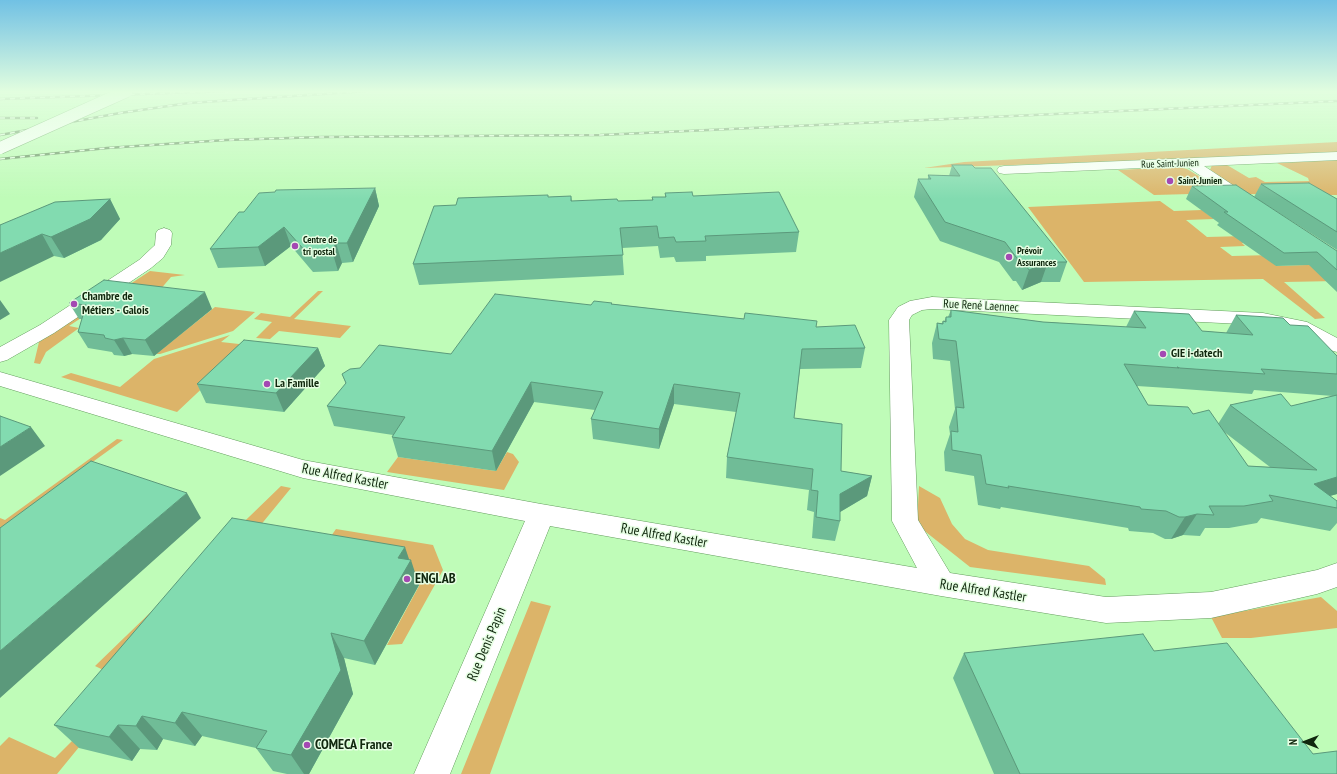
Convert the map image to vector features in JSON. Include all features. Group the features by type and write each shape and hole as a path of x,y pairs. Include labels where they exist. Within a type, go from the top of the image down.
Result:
{"street":[{"path":"0,142 33,127"},
{"path":"0,148 47,127"},
{"name":"Rue Saint-Junien","path":"1004,170 1337,156"},
{"path":"1190,163 1260,210"},
{"path":"0,356 47,329 145,264 157,254 163,245 164,233"},
{"name":"Rue René Laennec","path":"941,584 905,521 899,320 905,311 917,305 932,303 1263,320 1300,326 1337,346"},
{"name":"Rue Alfred Kastler","path":"0,379 303,469 541,514 941,584 1106,610 1211,605 1317,582 1337,575"},
{"name":"Rue Denis Papin","path":"432,774 541,514"}],"shaded area":[{"path":"1337,142 1337,154 924,168 964,162"},
{"path":"1337,160 1337,195 1246,194 1210,170 1212,165 1227,165 1249,178 1256,177 1265,182 1309,181 1308,178 1277,163"},
{"name":"Saint-Junien","path":"1178,167 1187,169 1227,193 1154,195 1118,170"},
{"path":"1160,201 1174,211 1202,210 1214,219 1186,220 1207,237 1245,236 1254,243 1242,243 1245,246 1220,247 1232,256 1272,255 1276,266 1337,264 1337,281 1284,282 1325,318 1315,319 1263,279 1084,282 1028,207"},
{"path":"150,271 185,275 171,277 153,298 112,296"},
{"path":"318,291 323,291 294,319 351,326 340,338 279,331 270,339 256,338 272,322 254,319 261,313 290,317"},
{"path":"215,307 255,312 233,331 156,354"},
{"path":"83,313 87,314 69,326 79,328 46,352 40,364 34,363 39,342"},
{"path":"230,335 221,342 248,345 177,412 61,377 71,373 120,387 154,359"},
{"path":"117,439 123,440 0,529 0,518 5,520"},
{"path":"507,452 513,454 519,462 504,490 387,472 398,457 496,471"},
{"path":"281,486 291,488 57,774 0,774 0,746 9,737 55,758 105,708 120,678 95,666"},
{"path":"919,486 940,498 952,524 965,539 988,550 1089,566 1105,579 1106,585 970,567 917,525"},
{"path":"336,529 433,545 443,570 402,644 387,645 419,586 322,549"},
{"path":"1321,597 1337,611 1337,628 1251,638 1222,638 1211,617"},
{"path":"531,601 551,606 490,774 461,774"}],"building":[{"path":"952,165 972,165 975,168 991,168 1067,262 1048,262 1029,270 1023,261 1019,261 1005,242 945,222 918,179 931,179 928,175 960,176"},
{"path":"1309,183 1337,199 1337,232 1261,184"},
{"path":"1236,185 1337,251 1337,270 1317,252 1284,253 1224,212 1228,212 1192,186"},
{"path":"375,188 347,243 336,243 332,251 306,252 284,227 258,247 210,249 239,212 244,212 259,193 275,192 276,190"},
{"path":"692,192 693,196 779,192 799,232 705,236 706,241 676,242 674,237 659,238 657,226 620,228 623,255 413,264 434,206 456,205 458,198 548,195 548,197 571,196 571,201 617,199 618,201 653,200 652,197 666,197 665,193"},
{"path":"110,199 90,219 51,237 42,234 0,253 0,225 55,202"},
{"path":"104,280 205,292 145,340 123,338 114,340 105,338 104,335 78,332 86,305 69,303"},
{"path":"495,294 591,305 594,301 744,319 745,313 817,321 816,327 855,325 865,348 802,349 794,418 842,424 841,471 872,476 840,494 840,521 816,517 818,491 811,490 813,469 727,457 740,393 674,384 659,429 591,419 603,392 531,382 492,451 392,437 405,417 327,406 346,383 342,374 350,369 360,368 379,345 451,354"},
{"path":"951,310 1043,322 1146,328 1134,311 1189,314 1202,331 1253,335 1236,315 1283,318 1290,325 1308,326 1337,356 1337,374 1261,369 1265,374 1124,364 1148,405 1188,407 1193,414 1209,410 1248,466 1317,470 1230,405 1281,394 1291,406 1337,395 1337,477 1314,484 1337,501 1337,508 1269,495 1273,501 1244,506 1209,506 1214,515 1197,514 1179,517 1166,511 1141,509 1140,507 1008,486 1009,488 986,484 981,455 952,450 951,431 958,432 956,407 964,408 956,341 939,339 937,323 943,324 943,321 946,322 946,317 951,317"},
{"path":"244,340 318,348 276,393 197,384"},
{"path":"0,416 31,427 0,447"},
{"path":"91,461 187,493 0,651 0,528"},
{"path":"232,518 405,547 398,558 411,560 364,641 331,633 341,670 291,755 256,748 267,731 182,712 175,723 142,716 136,726 118,725 109,737 54,725"},
{"path":"1143,634 1154,651 1227,643 1313,754 1337,751 1337,774 1020,774 964,653"}],"railway":[{"path":"0,135 43,127"},
{"path":"0,159 107,148 226,140 322,137 600,135 771,127"}],"place":[{"name":"Saint-Junien","path":"1170,181"},
{"name":"Centre de tri postal","path":"295,246"},
{"name":"Prévoir Assurances","path":"1009,257"},
{"name":"Chambre de Métiers - Galois","path":"74,304"},
{"name":"GIE i-datech","path":"1163,354"},
{"name":"La Famille","path":"267,384"},
{"name":"ENGLAB","path":"407,579"},
{"name":"COMECA France","path":"307,745"}]}
